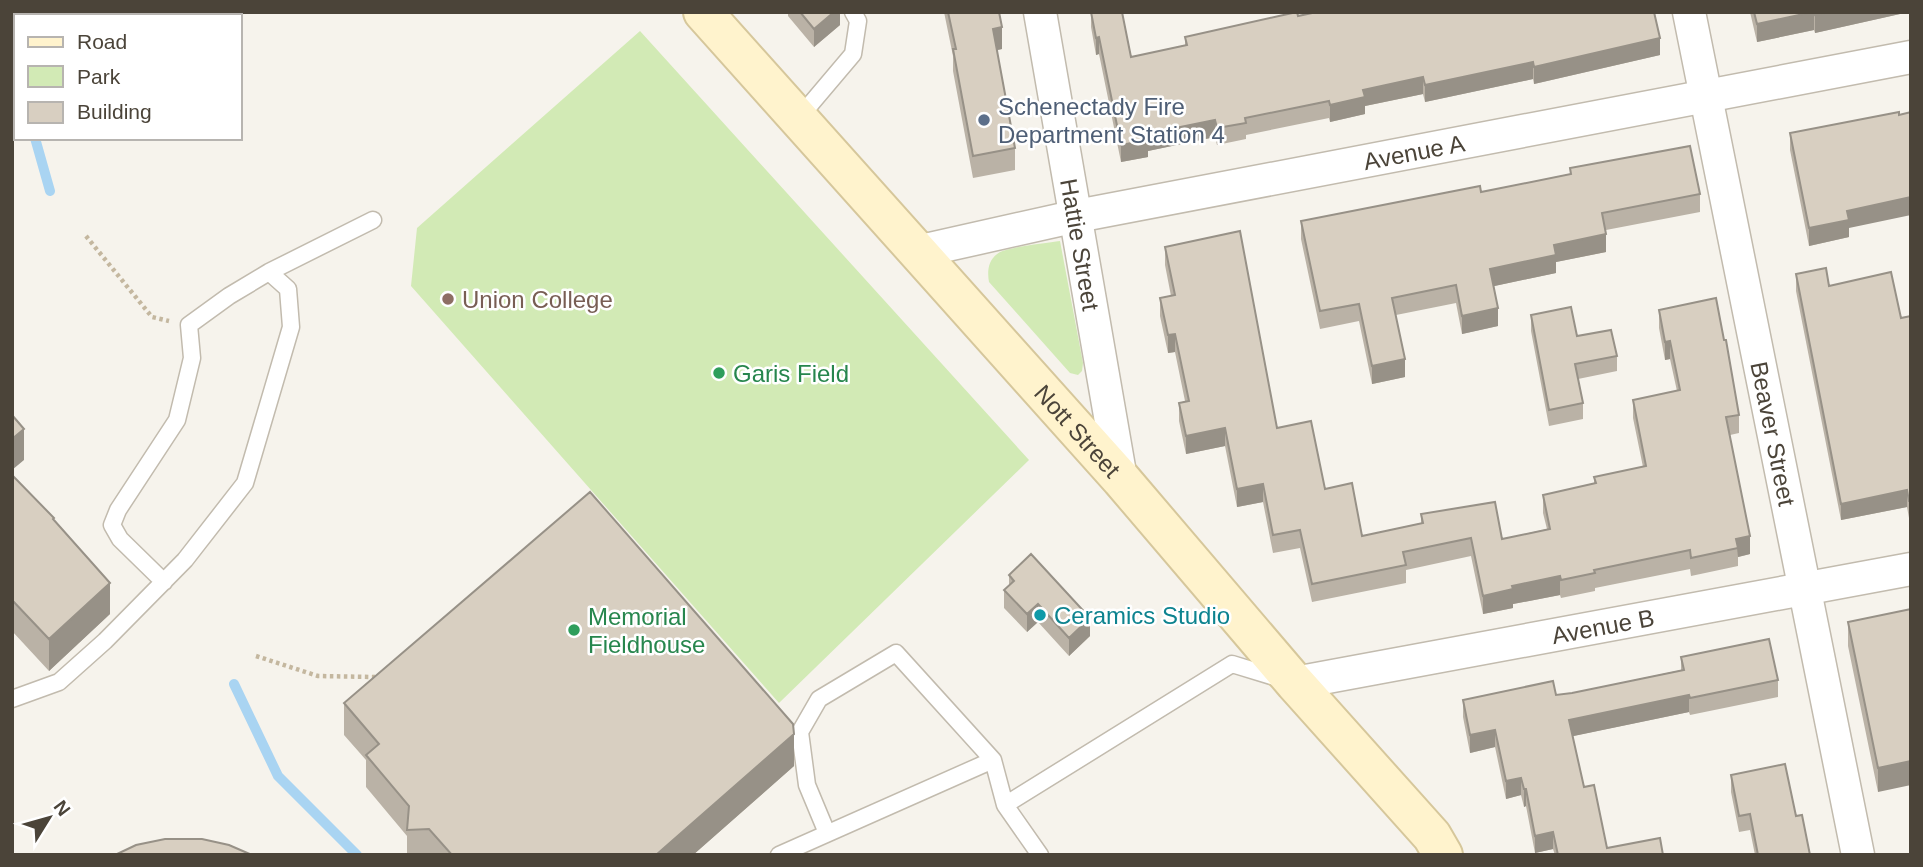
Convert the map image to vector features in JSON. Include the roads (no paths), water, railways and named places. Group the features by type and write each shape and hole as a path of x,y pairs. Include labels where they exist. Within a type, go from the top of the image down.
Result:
{"main road":[{"name":"Nott Street","path":"703,12 1121,479 1295,683 1432,836 1443,855"}],"street":[{"name":"Hattie Street","path":"1040,12 1121,479"},
{"name":"Beaver Street","path":"1689,12 1858,855"},
{"name":"Avenue A","path":"916,251 1077,216 1911,57"},
{"name":"Avenue B","path":"1295,683 1911,569"}],"lane":[{"path":"797,119 853,54 858,21 853,12"},
{"path":"164,582 120,539 112,525 118,510 177,420 192,358 189,325 269,272 373,220"},
{"path":"12,699 59,682 106,640 185,560 245,482 291,327 288,289 269,272"},
{"path":"827,834 807,785 800,732 819,699 896,653 993,760 1005,805 1040,855"},
{"path":"1005,805 1232,664 1295,683"},
{"path":"779,855 993,760"}],"waterway":[{"path":"12,69 14,74"},
{"path":"36,140 50,191"},
{"path":"234,684 278,776 357,855"}],"place":[{"name":"Schenectady Fire Department Station 4","path":"984,120"},
{"name":"Union College","path":"448,299"},
{"name":"Garis Field","path":"719,373"},
{"name":"Ceramics Studio","path":"1040,615"},
{"name":"Memorial Fieldhouse","path":"574,630"}]}
